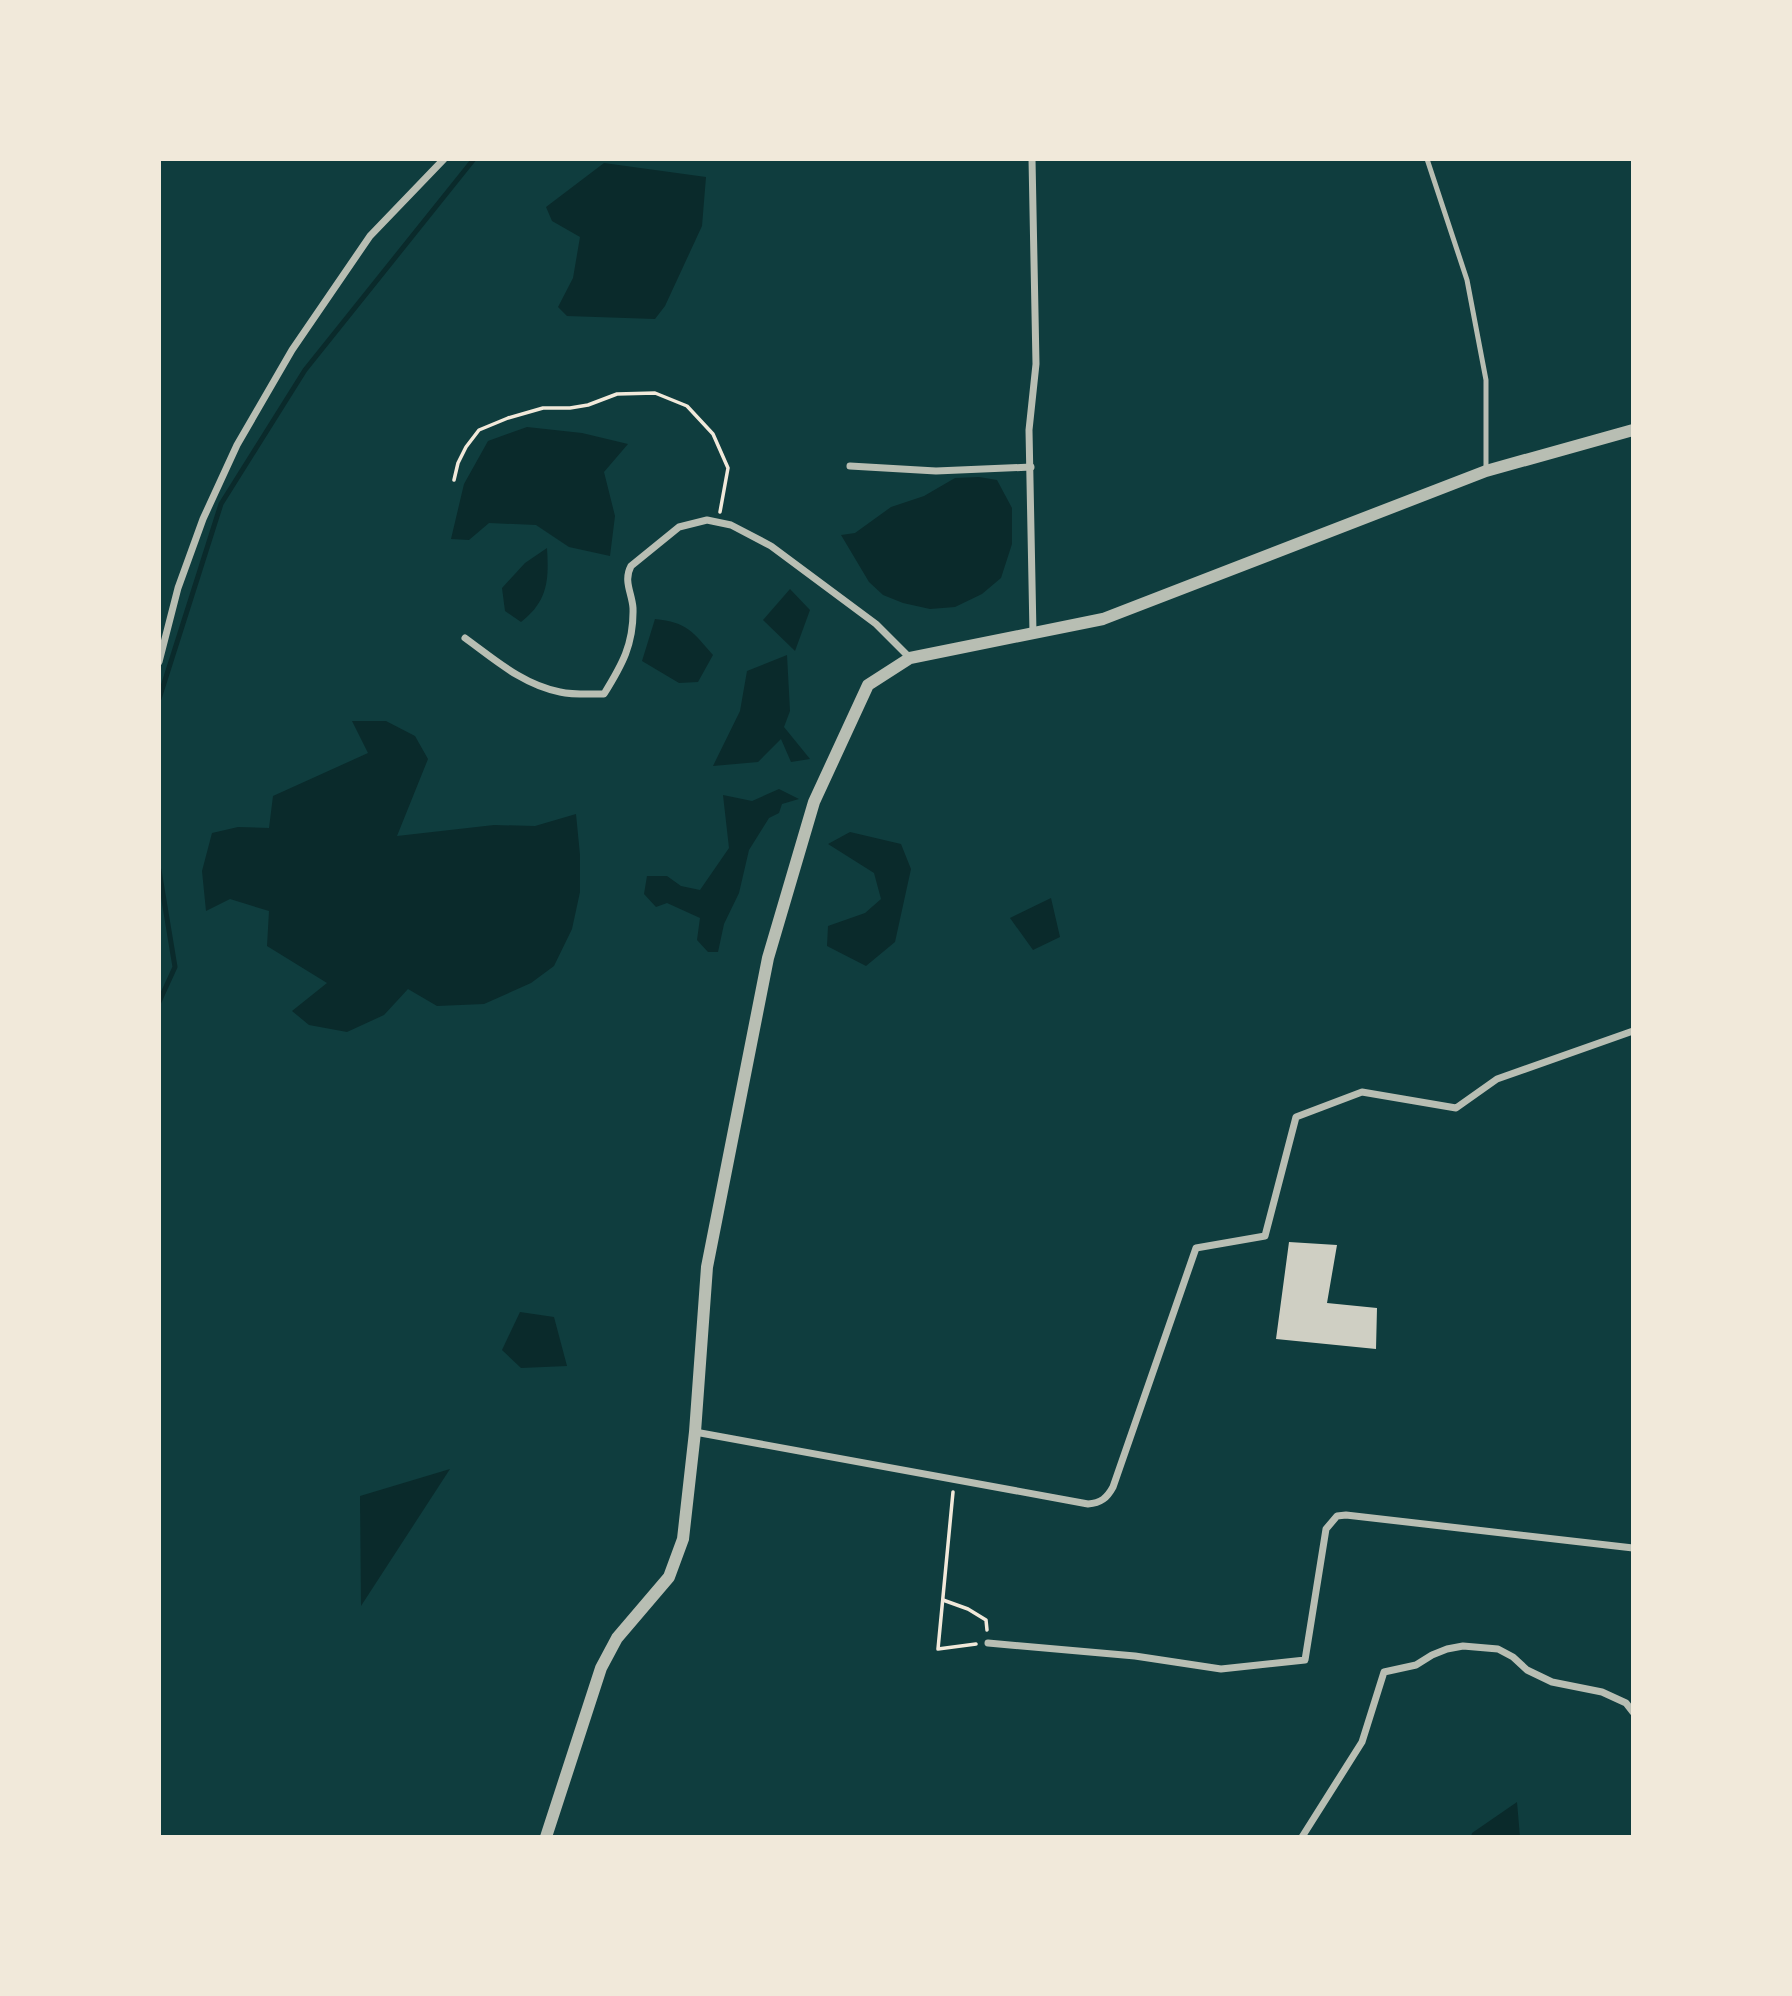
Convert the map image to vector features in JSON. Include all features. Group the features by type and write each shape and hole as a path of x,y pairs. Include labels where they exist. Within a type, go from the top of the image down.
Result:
{"street":[{"path":"159,662 178,588 203,519 237,445 292,350 370,236 444,159"},
{"path":"1032,159 1037,364 1029,430 1033,633"},
{"path":"546,1837 601,1668 617,1638 669,1577 682,1539 695,1432 707,1267 768,958 814,802 868,685 910,658 1103,619 1486,471 1633,429"},
{"path":"850,466 936,471 1031,467"},
{"path":"465,638 509,670 534,684 561,693 604,694 626,660 632,624 632,601 627,582 627,573 631,566 679,527 707,520 731,525 771,546 876,624 910,658"},
{"path":"695,1432 1088,1504 1098,1503 1107,1497 1113,1487 1196,1248 1265,1236 1296,1116 1362,1091 1456,1108 1497,1079 1633,1031"},
{"path":"988,1643 1135,1657 1221,1669 1305,1660 1326,1529 1338,1516 1633,1548"},
{"path":"1302,1837 1362,1742 1384,1672 1416,1665 1447,1649 1463,1646 1498,1649 1513,1657 1527,1670 1552,1682 1602,1692 1626,1703 1633,1712"}],"lane":[{"path":"1427,159 1466,281 1486,380 1486,471"}],"path":[{"path":"454,480 466,447 479,430 542,408 587,405 617,394 655,393 687,406 713,434 728,468 718,521"},
{"path":"943,1600 968,1609 986,1620 988,1643 938,1648 954,1479"}],"water":[{"path":"604,163 706,177 702,226 665,306 655,319 567,316 558,307 573,278 580,237 552,221 546,207"},
{"path":"527,427 582,433 628,444 604,472 615,516 610,556 569,547 536,525 489,523 469,540 451,539 464,484 488,441"},
{"path":"979,477 997,480 1012,508 1012,544 1001,578 982,594 955,607 930,609 883,595 869,582 841,535 855,533 891,507 924,496 955,478"},
{"path":"547,548 547,580 542,598 521,622 505,611 502,588 525,563"},
{"path":"790,589 810,610 795,651 763,620"},
{"path":"655,619 682,626 713,655 698,682 679,683 642,661"},
{"path":"787,655 790,711 784,727 810,759 791,762 781,739 758,762 713,766 740,711 747,671"},
{"path":"352,721 386,721 415,736 428,759 397,836 494,825 535,826 576,814 580,892 572,929 554,966 531,983 484,1004 437,1006 408,989 384,1015 347,1032 309,1025 292,1011 327,983 267,946 269,911 230,899 206,911 202,871 212,833 238,827 269,828 273,796 368,753"},
{"path":"779,789 799,799 782,804 779,813 769,818 749,850 739,893 724,924 718,952 708,952 697,940 700,918 667,903 656,907 644,894 647,876 667,876 681,886 700,890 729,848 723,795 752,801"},
{"path":"850,832 901,844 911,869 895,942 866,966 827,946 828,926 865,913 881,899 874,873 828,844"},
{"path":"1051,898 1060,937 1033,950 1010,918"},
{"path":"520,1312 554,1317 567,1366 521,1368 502,1350"},
{"path":"450,1469 361,1606 360,1496"},
{"path":"1517,1802 1520,1837 1471,1837 1472,1833"}],"building":[{"path":"1289,1242 1337,1245 1327,1303 1377,1308 1376,1349 1276,1339"}],"waterway":[{"path":"159,699 221,504 305,370 474,159"},
{"path":"159,870 175,967 159,1002"}]}
